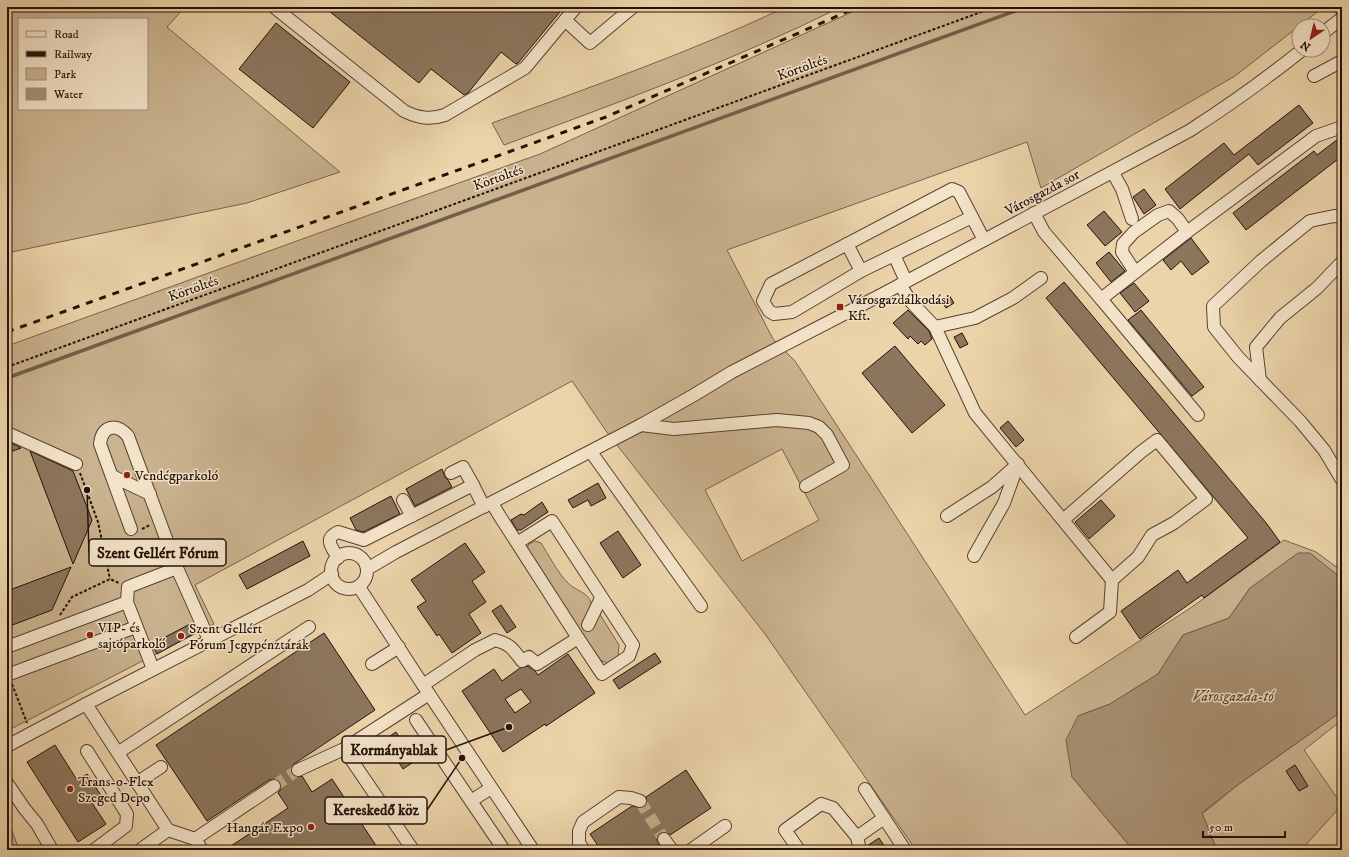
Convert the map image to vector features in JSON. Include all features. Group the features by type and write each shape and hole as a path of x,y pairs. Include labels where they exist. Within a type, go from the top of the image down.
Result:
{"street":[{"path":"274,7 404,112 414,116 435,118 445,115 526,68 576,7"},
{"path":"565,20 590,43 633,7"},
{"path":"1331,27 1342,18"},
{"name":"Városgazda sor","path":"365,565 396,552 591,452 694,395 732,372 1113,173 1189,131 1224,109 1292,58"},
{"path":"1314,76 1342,61"},
{"path":"1101,299 1187,232 1316,136 1342,127"},
{"path":"1113,173 1122,189 1132,219"},
{"path":"972,217 861,272 792,312 774,314 769,311 763,301 771,284 952,189 959,192 984,240"},
{"path":"1135,272 1122,252 1123,244 1134,232 1158,215 1169,210 1178,219 1187,232"},
{"path":"1034,213 1044,232 1198,416"},
{"path":"1342,217 1334,216 1310,221 1260,261 1213,306 1214,327 1238,358 1300,421 1324,450 1342,480"},
{"path":"847,244 861,272"},
{"path":"894,256 903,283 915,306 935,327 975,413 1112,580 1110,612 1076,637"},
{"path":"1260,380 1256,347 1280,318 1317,288 1342,262"},
{"path":"935,327 975,318 1013,298 1041,278"},
{"path":"641,425 674,429 777,420 809,423 819,427 827,435 843,465 806,486"},
{"path":"132,530 100,444 101,436 108,429 116,427 122,429 128,436 177,568 210,640"},
{"path":"7,433 76,464"},
{"path":"1063,520 1141,452 1157,440 1206,500 1174,523 1152,535 1138,557 1112,580"},
{"path":"591,452 701,606"},
{"path":"947,516 992,487 1018,464"},
{"path":"974,556 1004,503 1018,464"},
{"path":"450,473 463,467 473,486 517,543 602,674 629,656 633,646 552,521 517,543"},
{"path":"112,476 150,494"},
{"path":"338,558 330,543 330,538 332,535 338,532 364,540 473,486"},
{"path":"403,500 412,516"},
{"path":"344,554 358,556 365,565 367,576 359,587 351,589 343,588 334,578 332,568 338,558 344,554"},
{"path":"153,669 127,602 128,587 177,568"},
{"path":"7,746 153,669 334,578"},
{"path":"359,587 533,850"},
{"path":"588,625 601,598"},
{"path":"7,647 127,602"},
{"path":"8,674 136,627"},
{"path":"119,752 309,627"},
{"path":"298,770 344,749 426,690 475,650 495,640 504,642 511,646 522,661 530,657 537,664 578,638"},
{"path":"372,664 399,647"},
{"path":"86,704 100,727 119,752 168,830 195,839 202,850"},
{"path":"416,720 504,850"},
{"path":"344,749 413,850"},
{"path":"87,751 127,814 126,826 94,850"},
{"path":"138,782 161,767"},
{"path":"7,783 37,824 52,850"},
{"path":"195,839 274,786"},
{"path":"471,801 492,788"},
{"path":"866,789 905,850"},
{"path":"584,850 579,843 579,831 583,822 619,797 631,798 640,801"},
{"path":"799,850 785,830 821,804 833,808 857,837 860,850"},
{"path":"857,837 884,818"},
{"path":"691,850 725,826"},
{"path":"140,850 168,830"},
{"path":"664,839 672,850"}],"path":[{"name":"Körtöltés","path":"7,367 995,7"},
{"path":"76,464 98,522 110,579"},
{"path":"160,521 132,530 142,550 177,568"},
{"path":"60,616 72,597 110,579 128,587"},
{"path":"8,674 26,722"}],"green space":[{"path":"7,7 185,7 167,27 340,172 247,203 7,253"},
{"path":"786,7 841,7 800,27 716,63 632,97 504,145 492,123 677,54"},
{"path":"863,7 1319,7 1321,9 1309,18 1291,18 1291,32 1235,76 1041,188 1027,142 727,250 773,339 795,361 1025,715 1192,607 1284,540 1316,552 1342,571 1342,582 1335,573 1250,588 1229,618 1183,635 1158,674 1110,704 1078,716 1072,777 1133,850 916,850 765,634 606,431 572,381 195,585 214,624 7,731 7,346 540,154","holes":["782,449 819,520 742,561 705,490"]},
{"path":"535,541 541,543 567,582 590,599 592,610 599,613 619,645 618,657 607,663 600,660 596,656 527,548 529,544"},
{"path":"1342,711 1342,720 1304,750 1342,805 1301,850 1217,850 1202,814 1239,784"},
{"path":"7,817 19,850 7,850"}],"water":[{"name":"Városgazda-tó","path":"1298,553 1310,553 1335,573 1342,582 1342,711 1239,784 1202,813 1217,850 1133,850 1072,777 1066,740 1078,716 1110,704 1158,674 1183,635 1229,618 1250,588"}],"building":[{"path":"324,7 564,7 518,63 516,64 501,52 468,93 464,95 431,69 419,83"},
{"path":"276,23 350,82 313,128 239,69"},
{"path":"1299,105 1313,123 1258,165 1249,154 1180,209 1165,189 1224,143 1234,155"},
{"path":"1342,136 1342,156 1246,230 1233,213 1314,151 1317,155"},
{"path":"1144,189 1156,205 1144,214 1133,197"},
{"path":"1104,211 1122,232 1105,246 1087,225"},
{"path":"1191,238 1209,262 1192,275 1181,261 1171,270 1163,260"},
{"path":"1109,252 1125,271 1111,282 1096,263"},
{"path":"1064,282 1267,524 1280,542 1204,598 1202,595 1140,639 1121,611 1178,570 1187,583 1248,538 1046,298"},
{"path":"1134,283 1149,301 1135,312 1120,293"},
{"path":"949,295 954,303 946,308 941,300"},
{"path":"908,310 929,331 932,339 925,345 921,341 918,344 910,336 908,339 893,323"},
{"path":"1141,310 1204,387 1192,396 1128,320"},
{"path":"962,333 968,344 960,348 954,337"},
{"path":"895,346 945,405 912,433 862,373"},
{"path":"1008,421 1024,440 1016,447 1000,428"},
{"path":"7,441 21,448 7,453"},
{"path":"30,451 73,471 92,520 73,564"},
{"path":"442,469 445,477 452,487 415,506 406,489"},
{"path":"598,483 606,498 591,506 588,500 573,508 568,500"},
{"path":"391,496 400,514 363,532 356,530 350,518"},
{"path":"1101,500 1115,516 1089,539 1075,522"},
{"path":"542,502 548,512 521,530 517,530 511,520 521,514 524,515"},
{"path":"618,531 641,565 623,578 600,543"},
{"path":"303,541 310,556 247,589 239,575"},
{"path":"465,543 485,572 472,581 486,602 469,614 481,633 452,653 439,634 437,636 417,607 426,601 411,580"},
{"path":"71,567 52,610 7,627 7,591"},
{"path":"501,605 516,627 507,633 492,611"},
{"path":"192,623 197,632 157,654 152,644"},
{"path":"324,633 375,710 294,764 291,769 291,773 297,777 302,776 312,792 332,779 379,850 225,850 288,808 278,793 281,789 280,782 277,779 269,780 207,821 156,745"},
{"path":"655,653 661,662 619,689 613,680"},
{"path":"568,654 595,693 546,726 545,724 503,752 462,691 494,669 502,681 520,668 528,666 538,675","holes":["521,689 531,702 515,713 505,699"]},
{"path":"396,732 415,761 403,769 384,740"},
{"name":"Trans-o-Flex Szeged Depo","path":"55,745 77,780 87,774 102,797 92,803 106,824 78,842 27,762"},
{"path":"1295,765 1308,786 1299,791 1286,771"},
{"path":"686,770 711,808 670,835 664,832 659,833 657,840 662,850 601,850 590,834 632,806 641,808 645,807 647,803 646,797"},
{"path":"879,838 887,850 867,850 867,846"}],"waterway":[{"path":"7,378 1026,7"}],"tunnel":[{"path":"274,786 298,770"},
{"path":"640,801 664,839"}],"tram line":[{"path":"1331,7 1342,20"}],"railway":[{"path":"7,332 606,117 858,7"}],"place":[{"name":"Városgazdálkodási Kft.","path":"840,307"},
{"name":"Vendégparkoló","path":"127,475"},
{"name":"Szent Gellért Fórum","path":"87,490"},
{"name":"VIP- és sajtóparkoló","path":"90,635"},
{"name":"Szent Gellért Fórum Jegypénztárak","path":"181,636"},
{"name":"Kormányablak","path":"509,727"},
{"name":"Kereskedő köz","path":"462,758"},
{"name":"Trans-o-Flex Szeged Depo","path":"70,789"},
{"name":"Hangár Expo","path":"311,827"}]}
